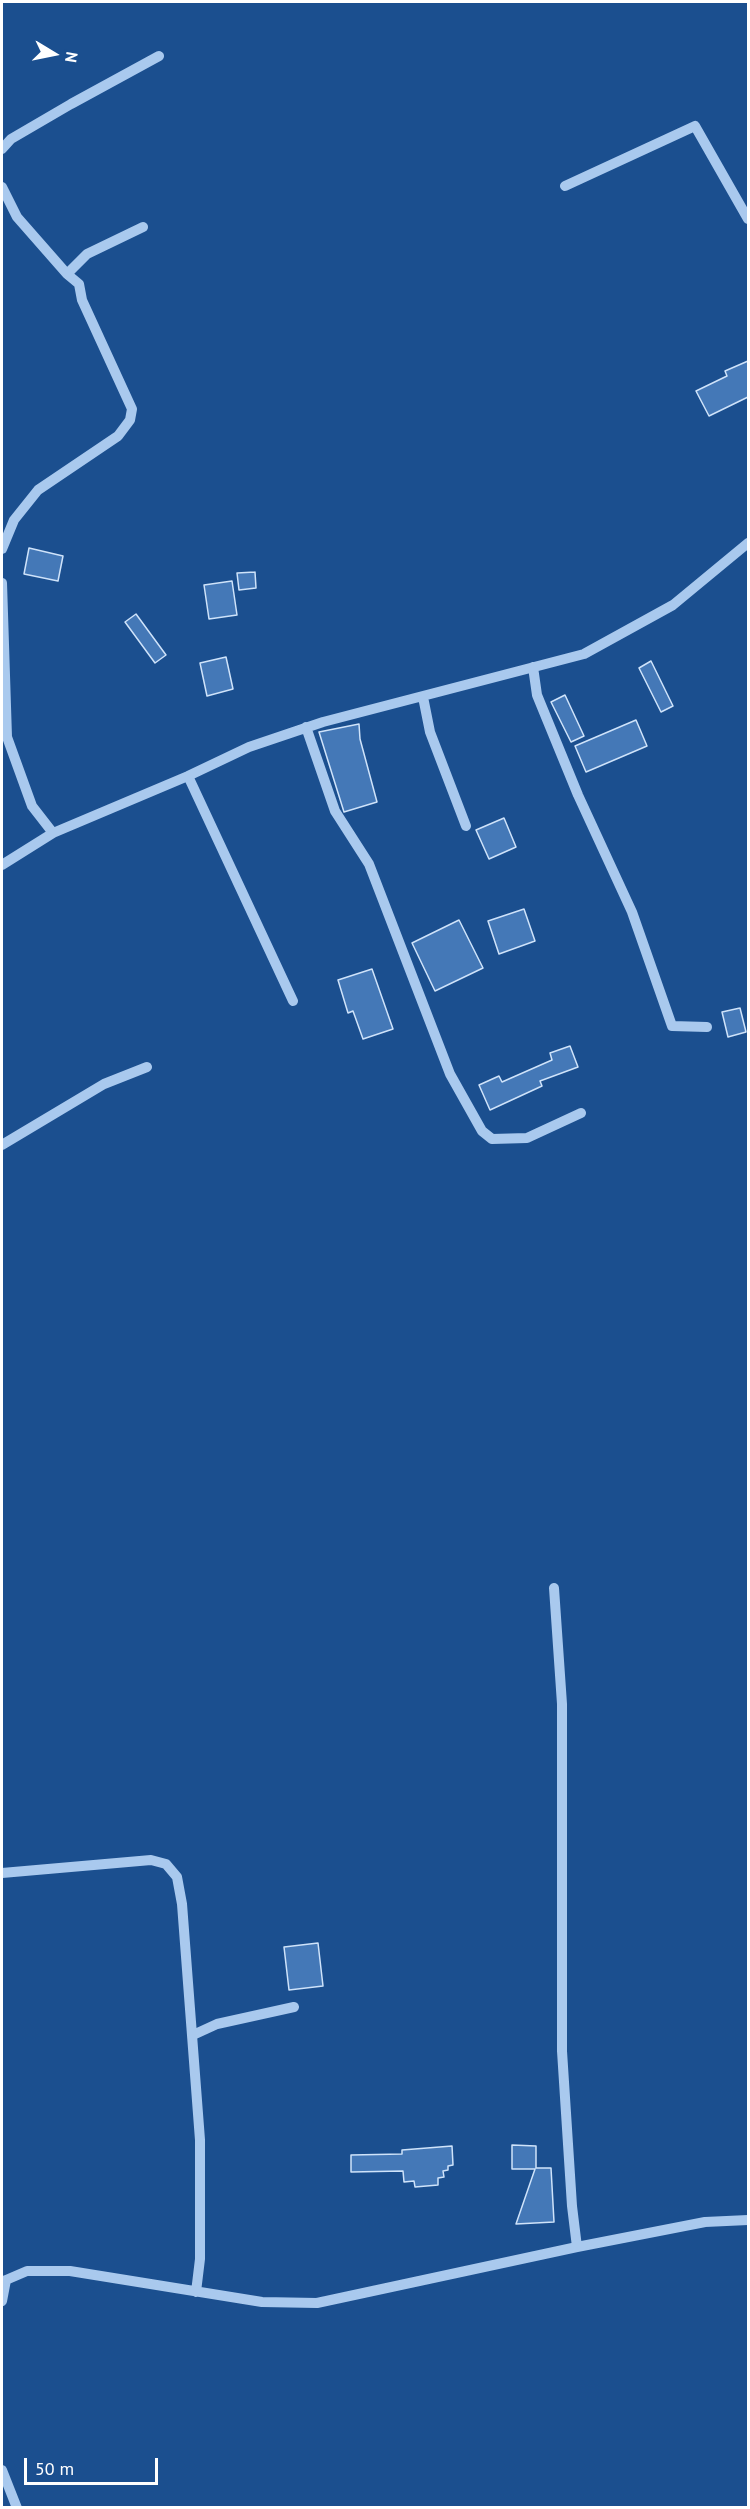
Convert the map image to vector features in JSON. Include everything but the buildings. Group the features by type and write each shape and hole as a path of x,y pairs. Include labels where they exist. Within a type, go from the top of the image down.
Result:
{"street":[{"path":"2,149 11,140 71,104 159,56"},
{"path":"565,186 696,126 748,219"},
{"path":"2,187 17,217 67,274 80,284 82,300 132,410 130,420 118,436 38,490 14,520 2,549"},
{"path":"67,274 87,254 143,227"},
{"path":"2,865 53,832 188,776 249,747 306,727 584,654 674,605 748,543"},
{"path":"2,583 7,737 32,806 53,832"},
{"path":"533,667 537,695 578,795 632,912 672,1026 707,1027"},
{"path":"423,697 430,732 466,826"},
{"path":"306,727 335,811 369,864 450,1074 482,1131 492,1139 527,1138 581,1113"},
{"path":"188,776 293,1001"},
{"path":"2,1145 104,1084 147,1067"},
{"path":"554,1588 562,1704 562,2051 572,2206 577,2247"},
{"path":"2,1873 151,1860 166,1864 177,1877 182,1904 184,1959 193,2035 200,2140 200,2259 196,2292"},
{"path":"193,2035 218,2024 294,2007"},
{"path":"2,2301 4,2279 27,2271 70,2271 262,2302 317,2303 705,2222 748,2220"},
{"path":"2,2470 17,2508"}]}
